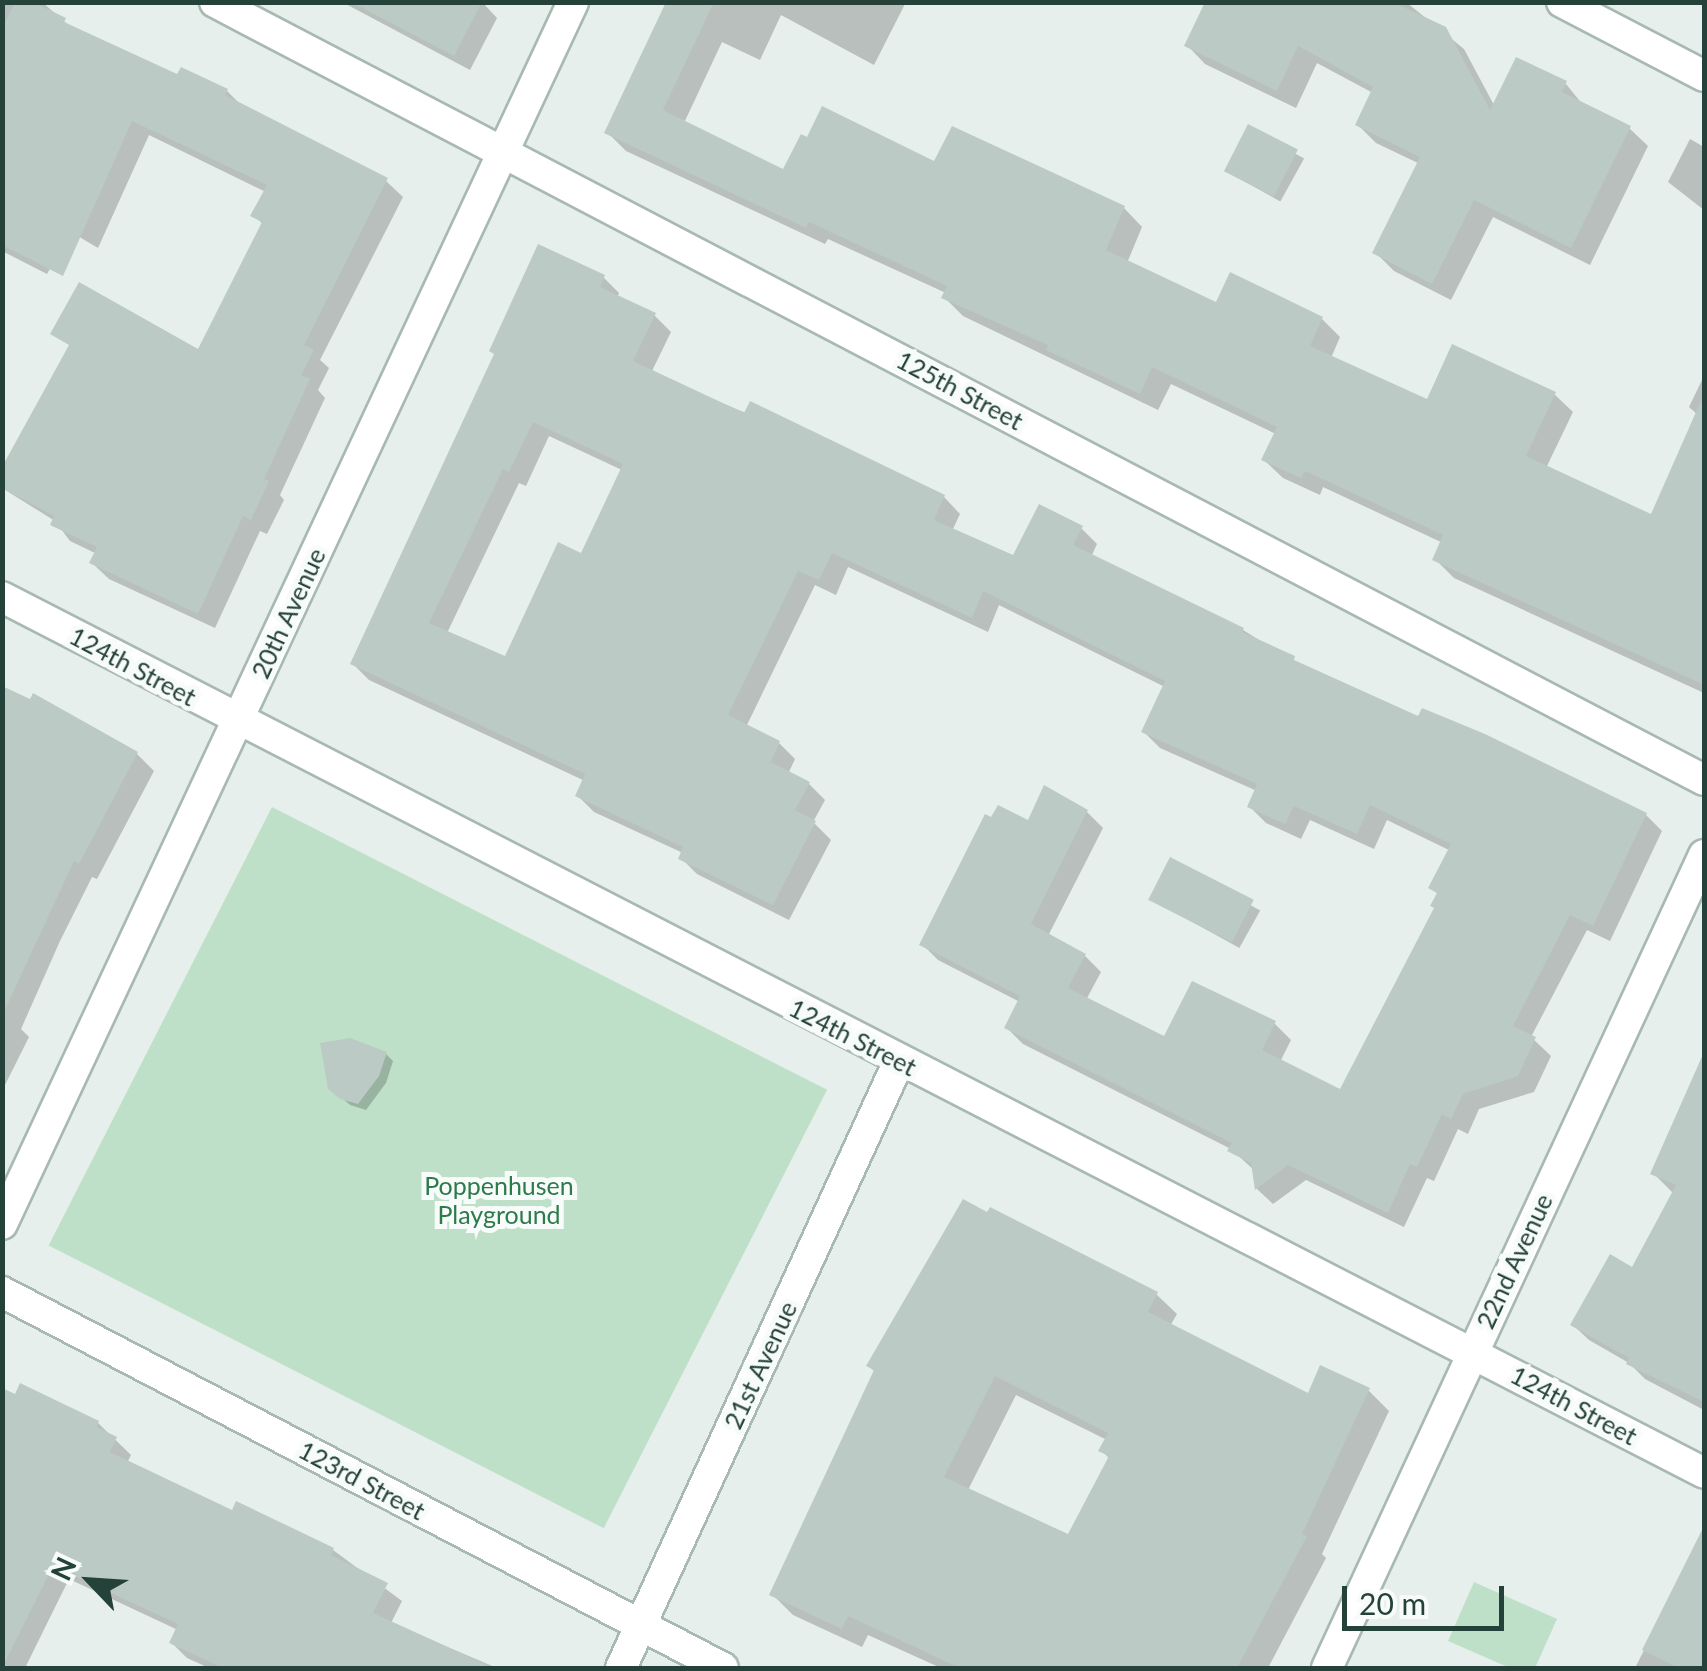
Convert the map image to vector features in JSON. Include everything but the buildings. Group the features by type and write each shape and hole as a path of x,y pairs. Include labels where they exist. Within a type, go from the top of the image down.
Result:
{"street":[{"name":"125th Street","path":"216,2 1704,780"},
{"name":"20th Avenue","path":"2,1224 573,2"},
{"path":"1562,2 1704,76"},
{"name":"124th Street","path":"2,598 1704,1473"},
{"name":"22nd Avenue","path":"1326,1668 1704,855"},
{"name":"21st Avenue","path":"621,1668 898,1060"},
{"name":"123rd Street","path":"2,1292 723,1668"}],"green space":[{"name":"Poppenhusen Playground","path":"272,807 827,1090 604,1528 49,1245"},
{"path":"1474,1582 1557,1619 1535,1668 1510,1668 1448,1641"}]}
